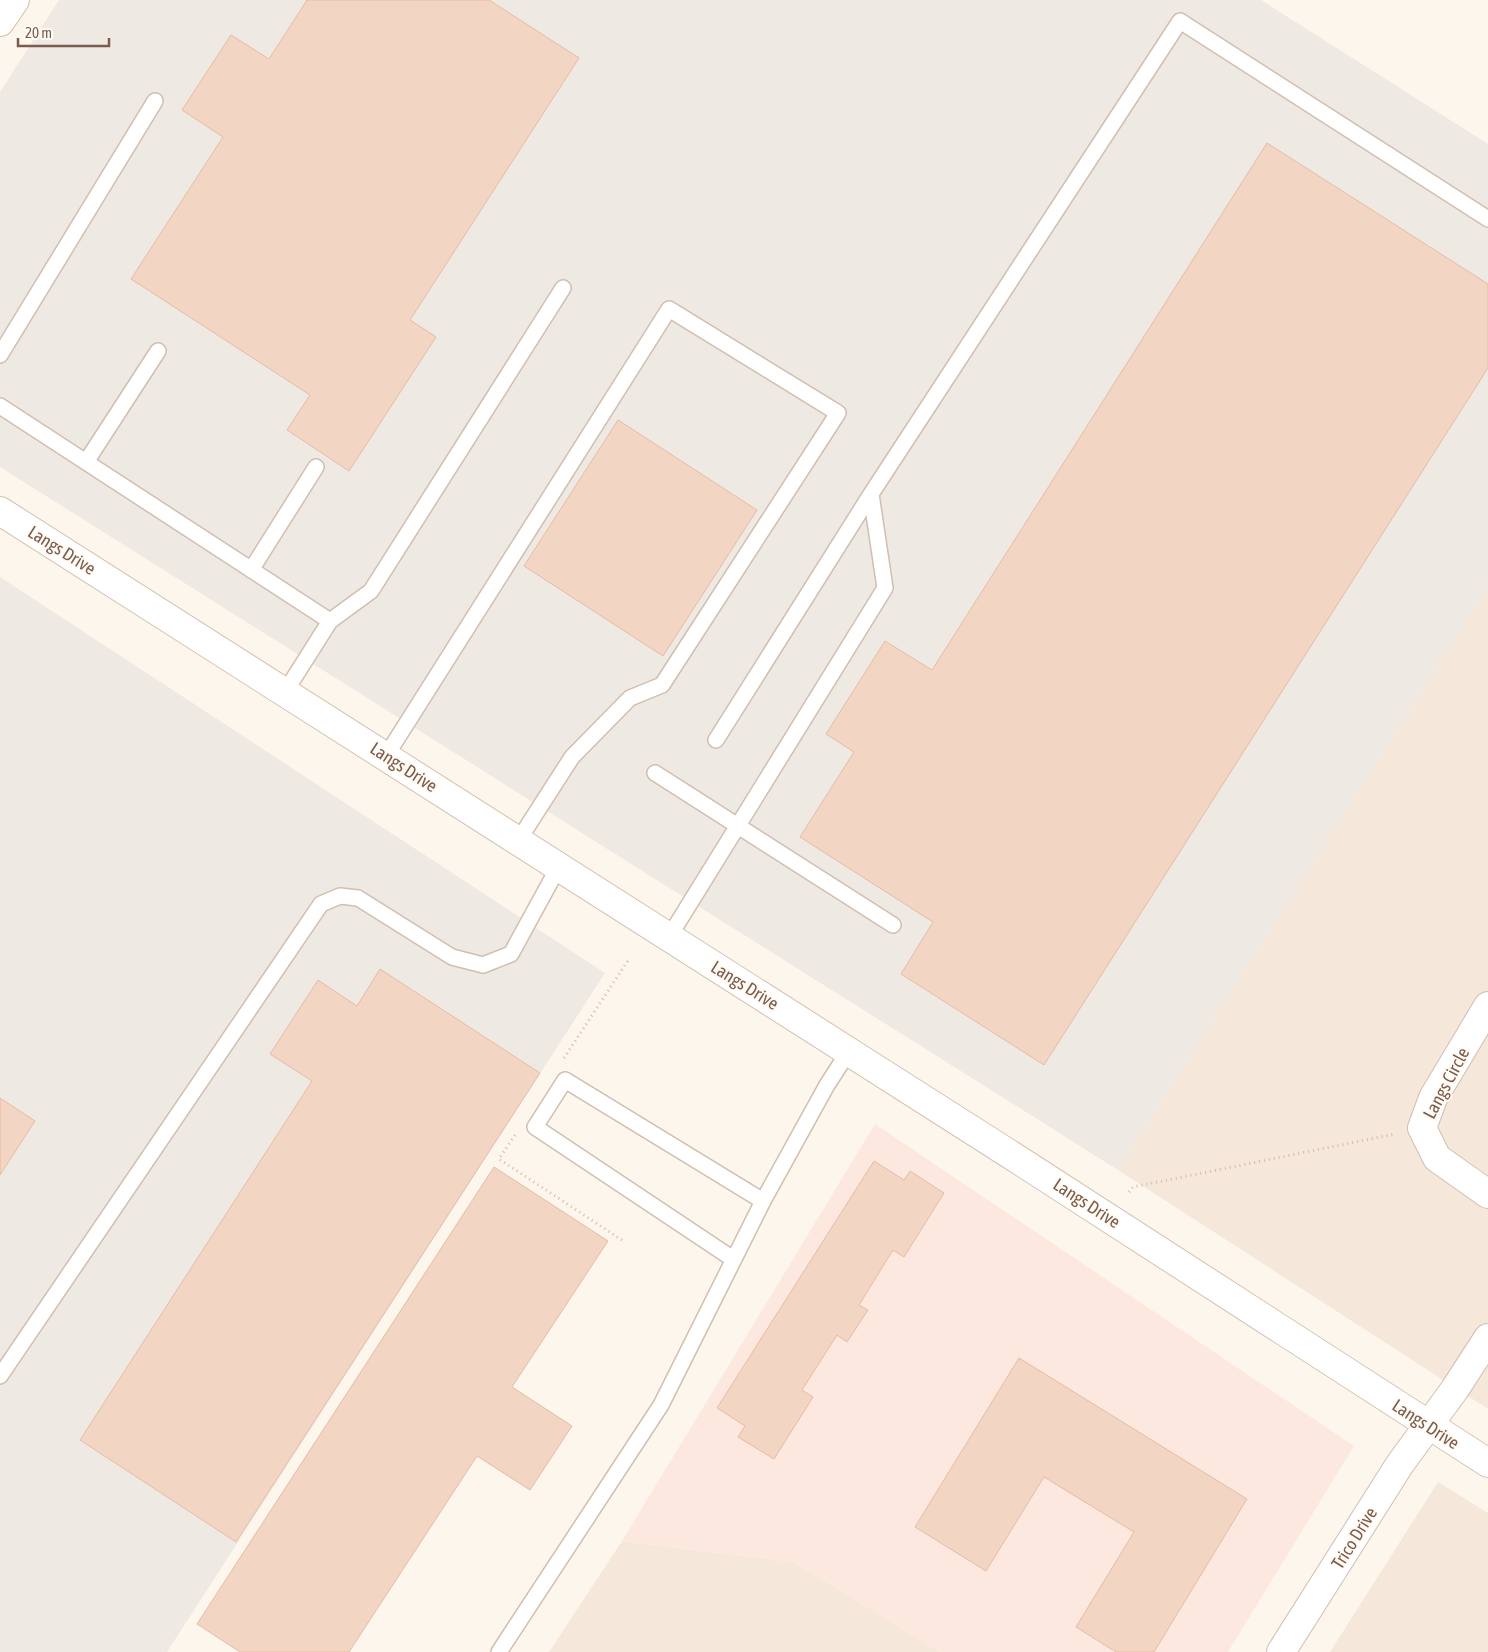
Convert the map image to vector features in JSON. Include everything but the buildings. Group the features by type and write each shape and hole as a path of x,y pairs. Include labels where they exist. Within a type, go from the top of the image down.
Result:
{"street":[{"path":"0,22 14,0"},
{"name":"Langs Drive","path":"0,511 1083,1200 1488,1463"},
{"name":"Langs Circle","path":"1488,1006 1433,1098 1422,1128 1437,1158 1488,1194"},
{"path":"1428,1425 1455,1389 1488,1338"},
{"name":"Trico Drive","path":"1281,1652 1400,1464 1428,1425"}],"lane":[{"path":"716,740 871,494 1180,21 1488,218"},
{"path":"0,354 155,101"},
{"path":"285,692 330,621 371,591 563,288"},
{"path":"386,756 669,309 838,413 662,685 630,698 572,757 518,841"},
{"path":"86,462 158,351"},
{"path":"0,406 330,621"},
{"path":"251,570 316,467"},
{"path":"669,937 885,588 871,494"},
{"path":"655,773 893,925"},
{"path":"0,1376 321,904 340,896 358,898 452,957 483,965 511,954 559,866"},
{"path":"499,1652 661,1405 763,1201 827,1085 849,1051"},
{"path":"733,1259 535,1126 565,1080 763,1201"}],"path":[{"path":"1129,1192 1133,1188 1422,1128"}],"shaded area":[{"path":"59,0 1261,0 1488,144 1488,587 1118,1170 0,467 0,92"},
{"path":"0,577 605,973 167,1652 0,1652"},
{"path":"1488,587 1488,1409 1118,1170"},
{"path":"875,1124 1354,1446 1228,1652 940,1652 794,1562 622,1541"},
{"path":"1438,1482 1488,1513 1488,1652 1330,1652"},
{"path":"622,1541 794,1562 940,1652 549,1652"}]}
